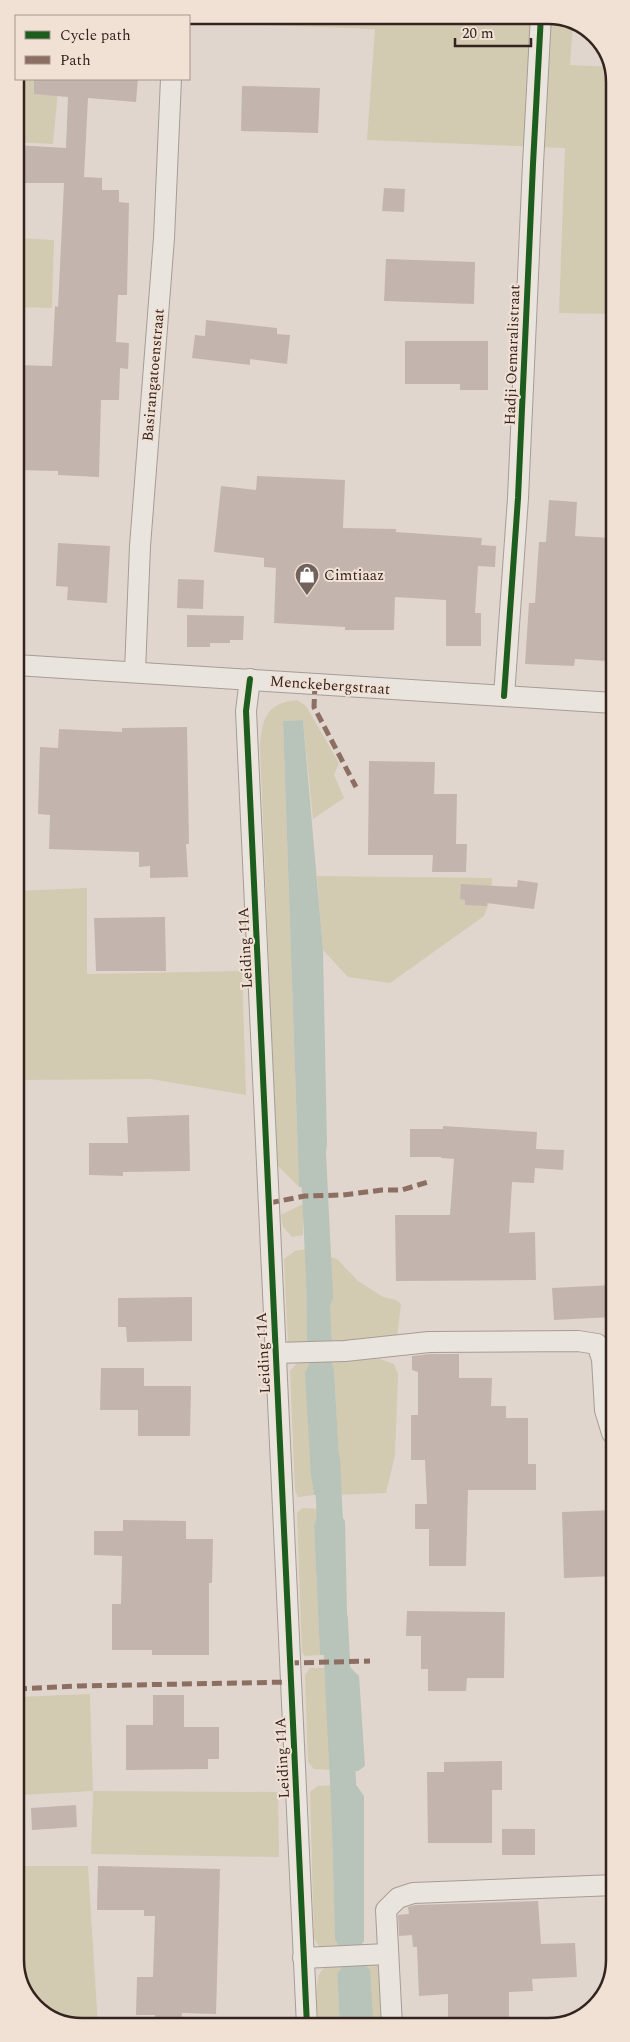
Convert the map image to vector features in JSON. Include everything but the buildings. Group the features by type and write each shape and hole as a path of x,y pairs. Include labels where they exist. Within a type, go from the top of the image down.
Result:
{"street":[{"name":"Hadji Oemaralistraat","path":"504,696 518,498 532,164 540,24"},
{"name":"Basirangatoenstraat","path":"135,671 140,546 164,238 171,80"},
{"name":"Menckebergstraat","path":"24,664 606,702"},
{"name":"Leiding 11A","path":"250,679 247,720 310,1958 307,2018"},
{"path":"280,1353 328,1352 430,1342 578,1341 597,1344 602,1359 606,1413"},
{"path":"392,2018 386,1910 398,1898 413,1893 606,1885"},
{"path":"310,1958 388,1954"}],"shaded area":[{"path":"242,24 552,24 573,29 570,65 604,67 606,74 606,314 559,313 565,148 367,140 375,29"},
{"path":"24,80 59,80 53,144 24,142"},
{"path":"24,238 54,240 52,308 24,307"},
{"path":"297,700 306,706 339,763 334,775 344,798 313,819 303,720 283,721 299,1187 277,1165 260,747 262,728 268,714 278,705"},
{"path":"303,720 323,950 327,1144 322,1188 299,1187 283,721"},
{"path":"317,876 492,878 491,898 484,916 390,983 348,977 323,950"},
{"path":"87,888 87,974 242,971 246,1095 151,1079 24,1080 24,891"},
{"path":"303,1204 303,1235 292,1237 283,1227 281,1215"},
{"path":"307,1249 337,1259 358,1281 383,1297 396,1300 401,1304 397,1337 332,1346 327,1261 306,1261 307,1346 288,1345 284,1259 295,1251"},
{"path":"306,1261 328,1261 332,1346 307,1346"},
{"path":"312,1359 311,1476 314,1495 298,1497 295,1490 290,1371 300,1360"},
{"path":"312,1359 331,1360 334,1370 340,1475 333,1495 314,1495 311,1476 305,1373"},
{"path":"380,1359 394,1364 398,1374 395,1455 386,1493 333,1495 340,1475 334,1370 331,1360"},
{"path":"302,1508 320,1509 314,1526 320,1655 305,1656 302,1652 297,1513"},
{"path":"320,1509 336,1509 345,1521 348,1655 320,1655 314,1526"},
{"path":"310,1668 326,1668 330,1770 314,1769 308,1762 305,1675"},
{"path":"326,1668 351,1668 359,1676 365,1766 358,1771 330,1770"},
{"path":"90,1694 93,1791 24,1795 24,1697"},
{"path":"337,1785 331,1797 335,1939 340,1949 320,1948 314,1938 310,1792 318,1786"},
{"path":"337,1785 357,1786 364,1796 364,1941 358,1949 340,1949 335,1939 331,1797"},
{"path":"93,1791 278,1792 279,1857 91,1854"},
{"path":"24,1866 88,1866 97,2018 78,2018 63,2015 47,2006 38,1998 30,1986 26,1975 24,1968"},
{"path":"362,1962 377,1962 384,1974 384,2018 373,2018"},
{"path":"362,1962 370,1970 373,2018 340,2018 337,1974 345,1963"},
{"path":"345,1963 337,1975 340,2018 318,2018 317,1988 319,1974 327,1966"}],"waterway":[{"path":"313,1153 320,1296"},
{"path":"327,1460 331,1544"},
{"path":"335,1620 345,1821"}],"marked path":[{"path":"315,684 314,707 356,787"},
{"path":"269,1203 305,1196 402,1190 431,1181"},
{"path":"289,1663 370,1661"},
{"path":"24,1689 291,1682"}],"cycle path":[{"path":"504,696 518,498 541,24"},
{"path":"250,679 246,711 307,2018"}],"place":[{"name":"Cimtiaaz","path":"307,596"}]}
